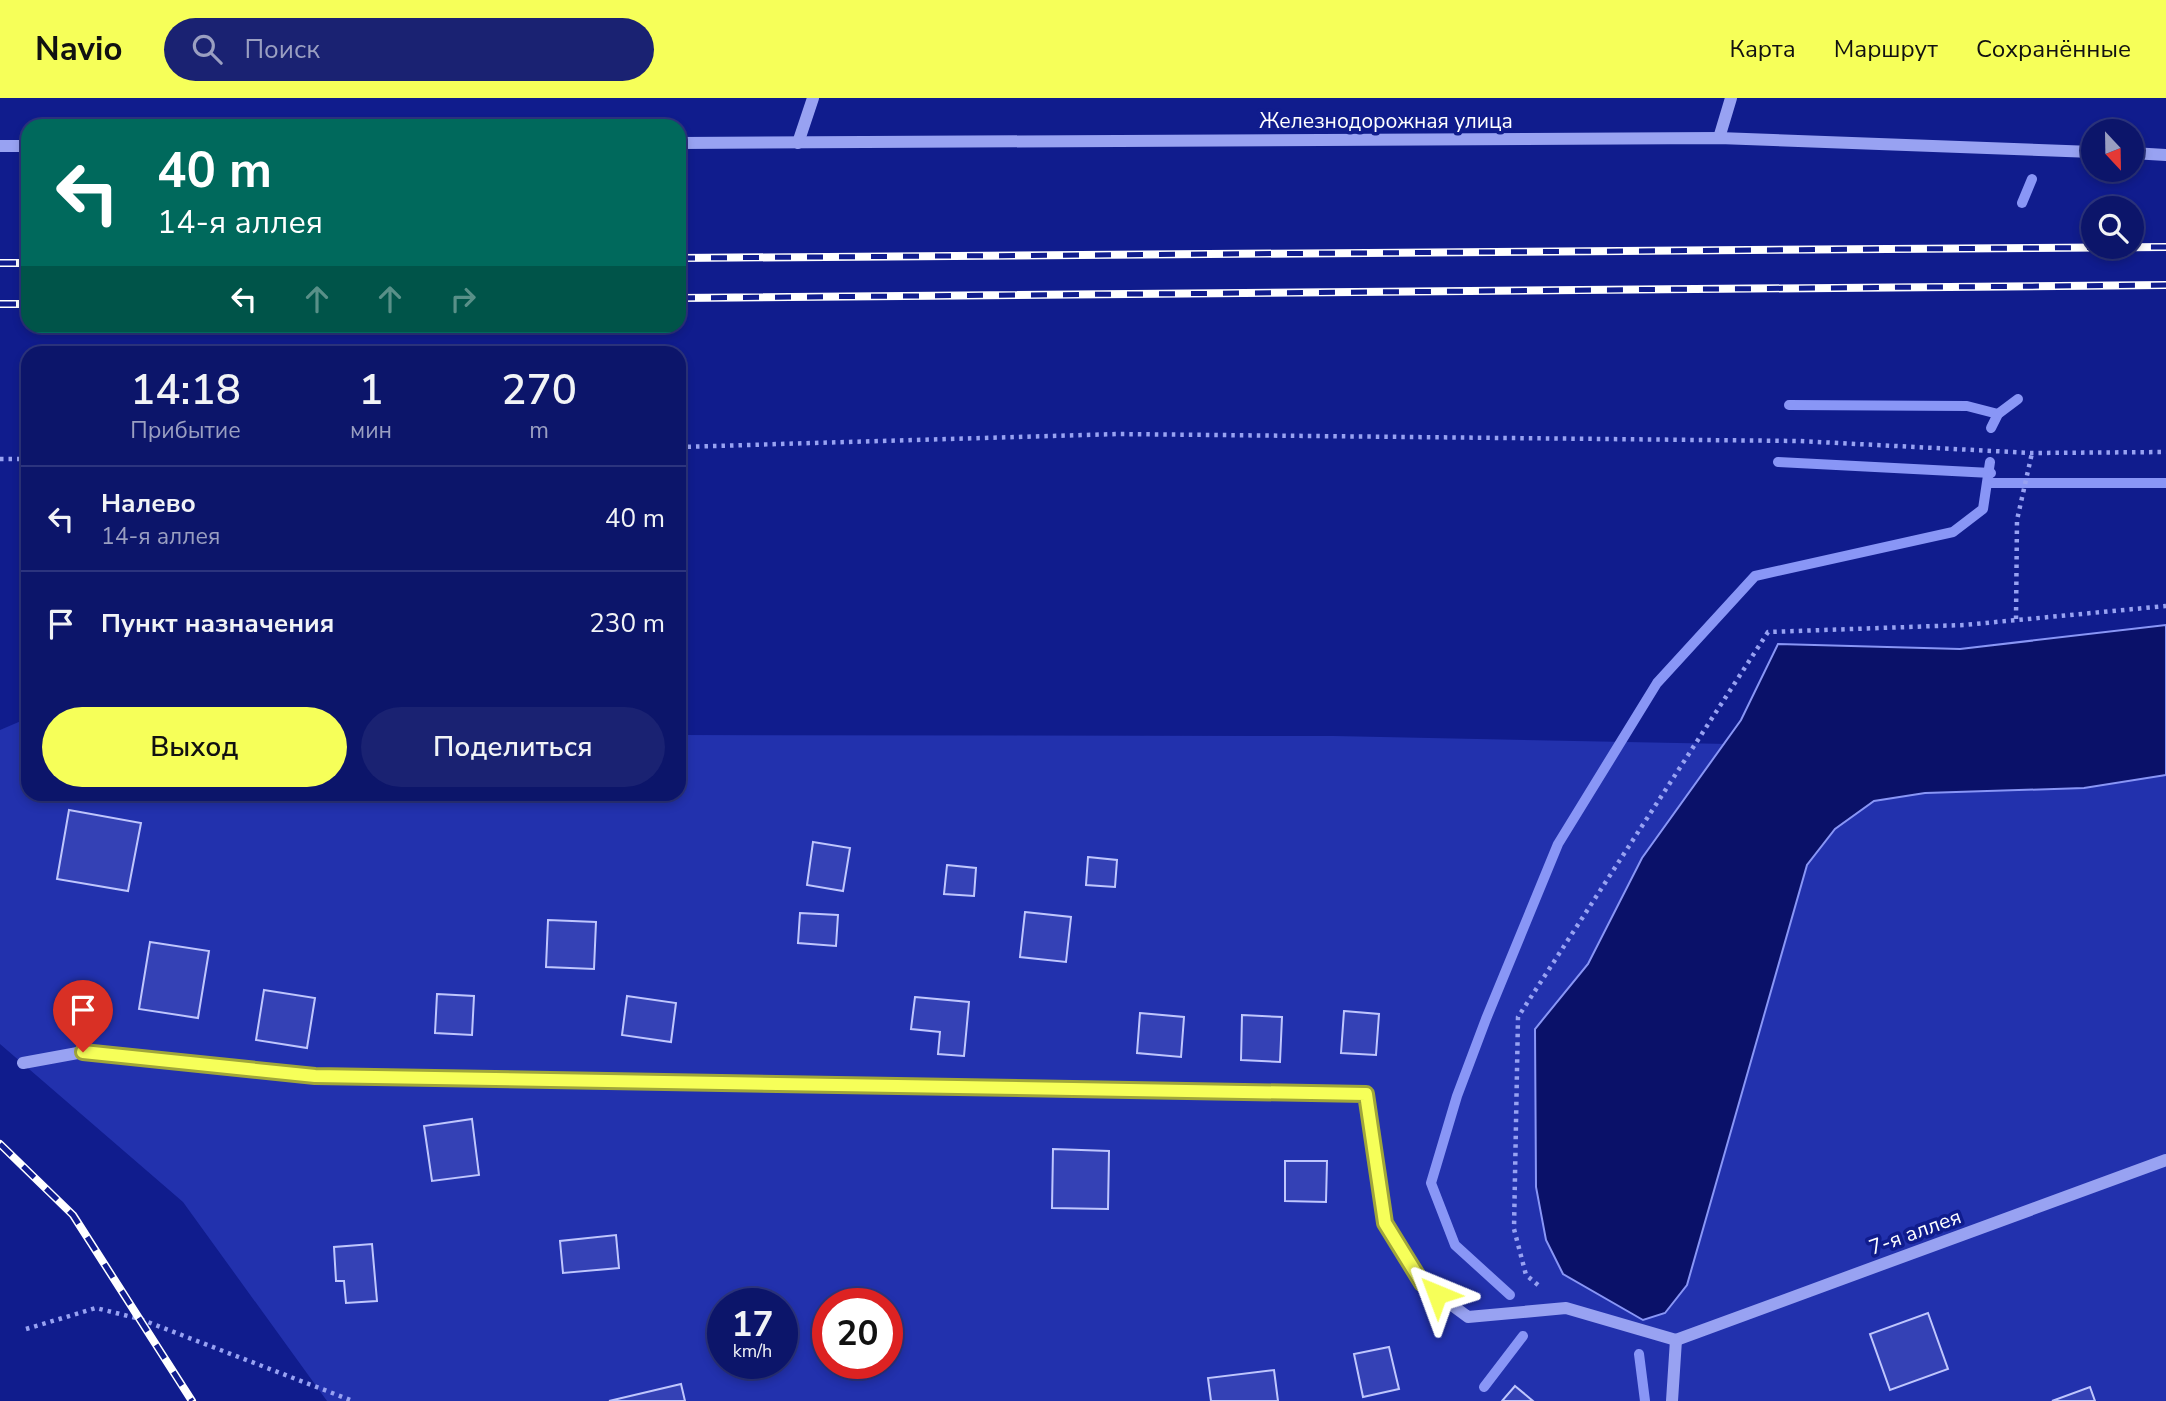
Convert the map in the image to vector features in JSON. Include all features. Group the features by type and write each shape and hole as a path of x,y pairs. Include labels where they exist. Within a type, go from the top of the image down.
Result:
{"street":[{"path":"799,143 813,98"},
{"path":"1719,138 1731,98"},
{"name":"Железнодорожная улица","path":"686,143 1719,138 2081,152"},
{"path":"0,146 21,146"},
{"path":"2144,154 2166,155"},
{"path":"23,1063 83,1052 315,1076 1366,1094 1385,1223 1422,1283 1468,1317 1566,1308 1676,1340 1672,1401"},
{"name":"7-я аллея","path":"1676,1340 2166,1160"}],"path":[{"path":"686,447 1117,434 1799,441 2032,453 2166,452"},
{"path":"2016,619 2017,520 2032,453"},
{"path":"0,459 21,459"},
{"path":"1566,1308 1526,1275 1514,1229 1518,1017 1768,632 1965,625 2166,606"},
{"path":"26,1329 96,1308 140,1319 353,1401"}],"shaded area":[{"path":"2166,625 2166,775 2084,788 1925,793 1874,801 1835,829 1807,865 1687,1285 1665,1313 1643,1320 1563,1274 1546,1240 1536,1187 1535,1029 1588,964 1642,858 1741,720 1778,644 1960,649"},
{"path":"21,721 21,801 686,801 686,735 1334,736 2166,753 2166,1401 327,1401 183,1202 0,1044 0,730"}],"building":[{"path":"69,810 141,823 128,891 57,879"},
{"path":"813,842 850,848 843,891 807,885"},
{"path":"1088,857 1117,860 1115,887 1086,885"},
{"path":"947,865 976,868 974,896 944,894"},
{"path":"1025,912 1071,917 1066,962 1020,957"},
{"path":"800,913 838,915 836,946 798,943"},
{"path":"548,920 596,922 594,969 546,967"},
{"path":"150,942 209,951 198,1018 139,1009"},
{"path":"264,990 315,998 307,1048 256,1040"},
{"path":"437,994 474,996 472,1035 435,1033"},
{"path":"627,996 676,1003 671,1042 622,1035"},
{"path":"915,997 969,1002 964,1056 938,1054 940,1032 911,1029"},
{"path":"1344,1011 1379,1014 1376,1055 1341,1053"},
{"path":"1140,1013 1184,1017 1181,1057 1137,1053"},
{"path":"1242,1015 1282,1017 1280,1062 1241,1060"},
{"path":"472,1119 479,1175 432,1181 424,1126"},
{"path":"1053,1149 1109,1151 1108,1209 1052,1208"},
{"path":"1285,1161 1327,1161 1326,1202 1285,1201"},
{"path":"616,1235 619,1268 563,1273 560,1241"},
{"path":"372,1244 377,1301 346,1303 344,1281 336,1281 334,1247"},
{"path":"1928,1313 1948,1369 1890,1390 1870,1334"},
{"path":"1389,1347 1399,1389 1363,1397 1354,1354"},
{"path":"1274,1370 1278,1401 1211,1401 1208,1378"},
{"path":"681,1384 685,1401 609,1401"},
{"path":"1515,1386 1533,1401 1502,1401"},
{"path":"2090,1387 2095,1401 2052,1401"}],"waterway":[{"path":"2022,203 2032,179"},
{"path":"1991,428 1998,414 2018,399"},
{"path":"1789,405 1967,406 1998,414"},
{"path":"1778,462 1991,473"},
{"path":"1510,1295 1455,1245 1431,1183 1457,1096 1558,844 1657,683 1755,576 1953,532 1983,509 1990,462"},
{"path":"1989,483 2166,483"},
{"path":"1484,1387 1523,1336"},
{"path":"1639,1354 1645,1401"}],"railway":[{"path":"686,258 2166,247"},
{"path":"0,263 21,263"},
{"path":"686,298 2166,285"},
{"path":"0,304 21,304"},
{"path":"0,1144 73,1215 192,1401"}],"route":[{"path":"83,1052 315,1076 1366,1094 1385,1223 1422,1283 1437,1294"}]}
